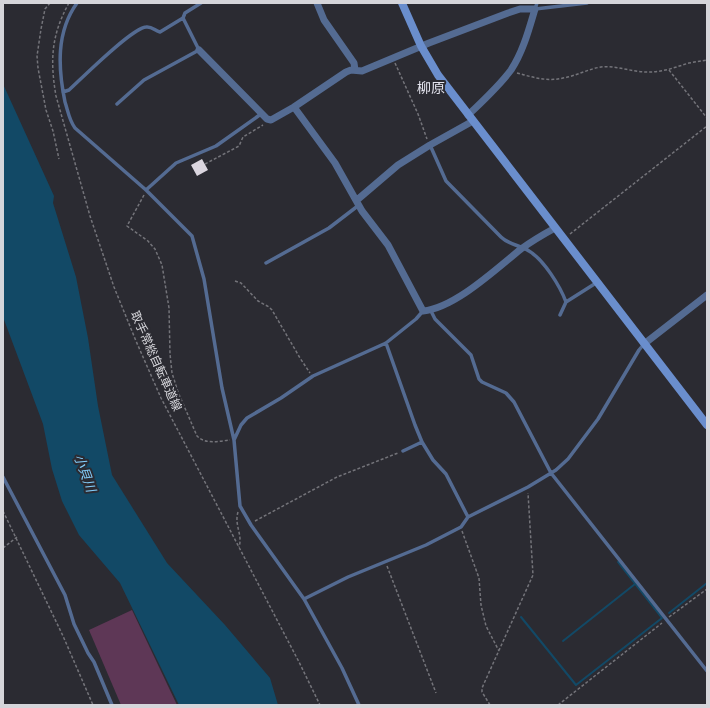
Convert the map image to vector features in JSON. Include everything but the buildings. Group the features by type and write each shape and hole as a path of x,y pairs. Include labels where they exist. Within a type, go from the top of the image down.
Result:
{"street":[{"path":"317,3 324,20 354,63 355,70"},
{"path":"402,3 421,46 438,75 707,425"},
{"path":"199,50 267,119 271,120 294,107 346,72 355,70 362,71 421,46 508,13 536,6"},
{"path":"358,202 398,165 471,118 511,69 519,54 536,6"},
{"path":"294,107 335,163 427,311 443,307 460,297 522,248 555,228"},
{"path":"644,344 707,295"}],"lane":[{"path":"77,3 66,21 61,41 60,71 69,116 74,128 146,190 192,236 204,279 222,388 234,440 240,506 251,525 304,599 342,668 359,705"},
{"path":"63,92 69,90 138,30 151,27 160,32 183,18 185,13 201,3"},
{"path":"536,6 587,3"},
{"path":"117,104 144,80 199,50 183,18"},
{"path":"146,190 176,163 216,146 262,114"},
{"path":"430,145 446,181 501,237 511,244 530,252 542,263 557,285 566,302"},
{"path":"266,263 329,228 358,202"},
{"path":"560,315 566,302 597,282"},
{"path":"234,440 241,425 247,418 313,376 386,343 427,311 471,355 479,379 482,382 506,393 514,402 551,473 707,671"},
{"path":"386,343 422,442 433,460 446,474 468,517"},
{"path":"304,599 341,580 426,545 461,527 468,517 528,487 551,473 568,459 598,419 644,344"},
{"path":"403,451 422,442"},
{"path":"3,477 65,595 74,624 94,662 112,705"}],"path":[{"path":"50,3 45,9 40,29 37,56 46,110 53,131 59,158"},
{"name":"取手常総自転車道線","path":"69,3 58,24 52,49 52,67 56,96 90,216 114,287 162,398 320,705"},
{"path":"393,58 430,145"},
{"path":"511,69 534,78 551,80 601,67 650,72 669,70 689,63 707,60"},
{"path":"669,70 707,118"},
{"path":"205,164 239,146 243,137 271,120"},
{"path":"564,239 707,126"},
{"path":"146,190 127,226 148,241 155,249 162,265 169,308 172,373 178,392 201,440 205,442 234,440"},
{"path":"235,281 241,283 258,300 272,310 300,358 313,376"},
{"path":"251,525 253,522 337,477 403,451"},
{"path":"490,705 482,692 533,575 528,487"},
{"path":"240,506 236,522 241,542 240,547"},
{"path":"3,510 63,636 93,705"},
{"path":"461,527 479,578 481,605 486,626 499,651"},
{"path":"3,548 17,537"},
{"path":"386,562 436,693"},
{"path":"558,705 666,619 707,589"}],"shaded area":[{"path":"132,610 177,705 121,705 89,630"}],"water":[{"name":"小貝川","path":"3,84 54,196 53,203 76,277 88,338 98,406 112,475 167,563 225,625 270,678 278,705 179,705 120,583 79,535 62,501 52,469 43,424 3,317"}],"waterway":[{"path":"521,617 576,685 662,618 618,562"},
{"path":"669,613 707,583"},
{"path":"563,641 635,584"}],"district":[{"name":"柳原","path":"431,88"}]}
